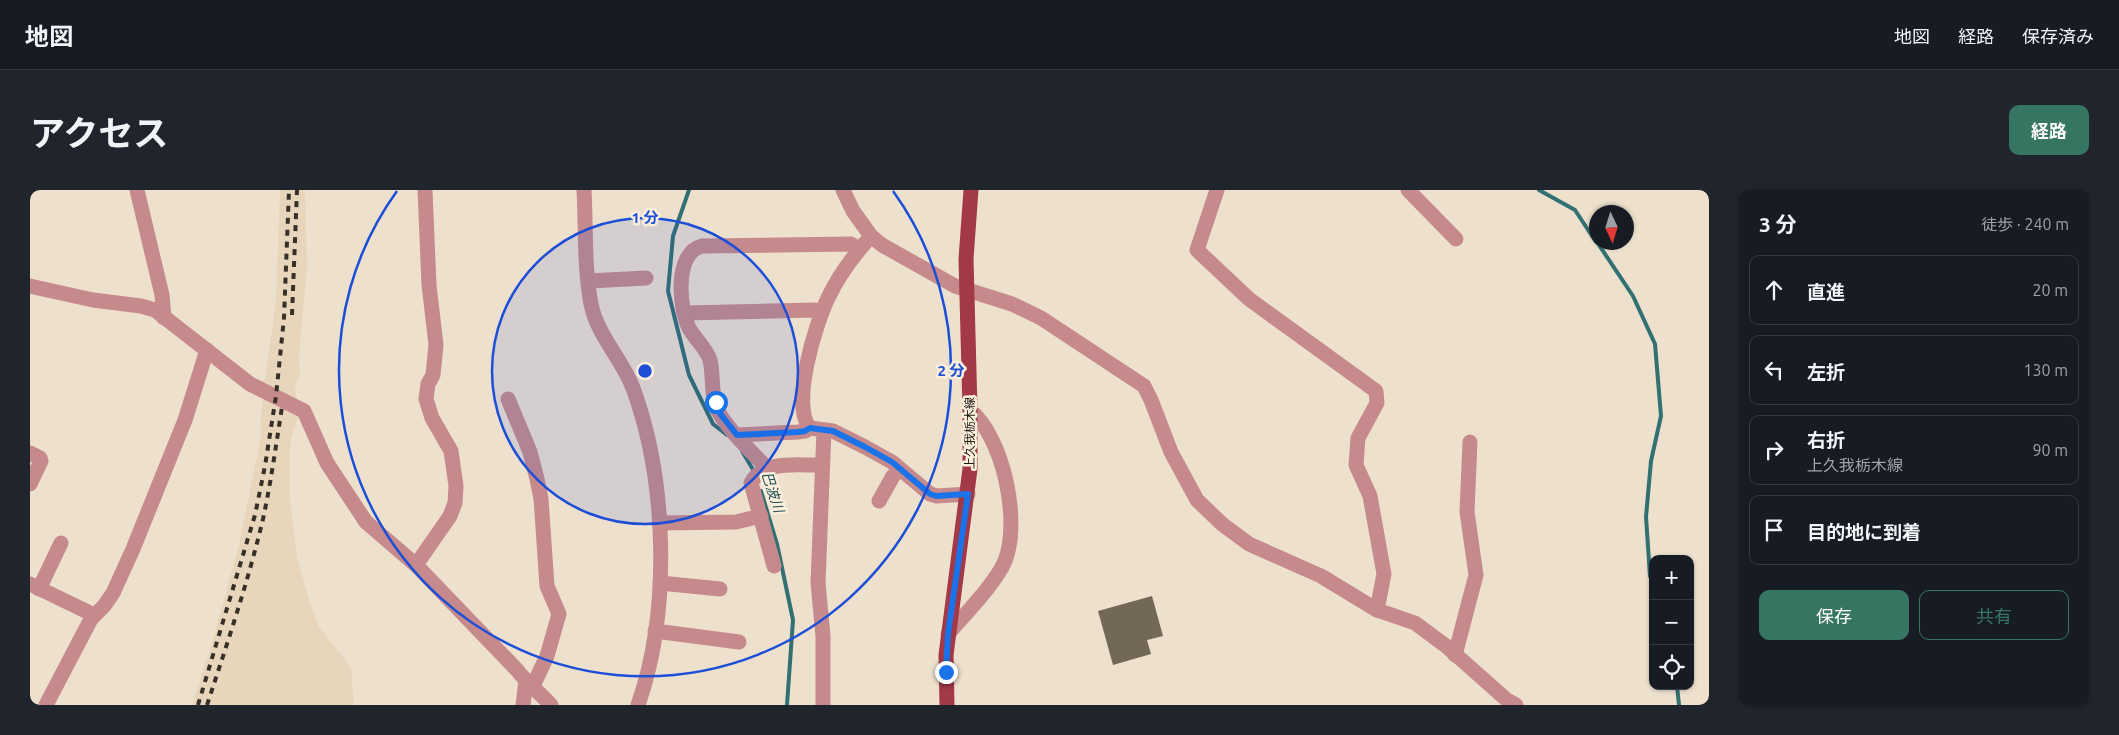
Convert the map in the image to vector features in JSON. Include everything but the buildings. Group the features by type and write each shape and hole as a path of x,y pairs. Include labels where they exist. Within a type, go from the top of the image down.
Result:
{"main road":[{"name":"上久我栃木線","path":"946,705 948,634 968,494 970,410 966,290 967,234 971,190"}],"street":[{"path":"137,190 162,295 164,318"},
{"path":"416,564 450,516 455,502 456,486 451,451 432,418 426,399 428,384 433,375 436,346 429,285 425,190"},
{"path":"584,190 591,304 597,324 632,386 644,424 658,497 660,583 655,631 645,686 638,705"},
{"path":"843,190 853,211 871,236 955,286 1012,304 1041,318 1144,386 1171,452 1197,500 1222,524 1249,544 1322,576 1377,610 1415,623 1507,700 1516,705"},
{"path":"1217,190 1198,250 1249,299 1376,391 1377,403 1358,438 1356,465 1370,496 1384,574 1377,610"},
{"path":"1408,190 1456,239"},
{"path":"823,705 823,636 818,583 822,464 817,428 804,418 802,400 814,337 828,297 860,249 871,236"},
{"path":"761,473 737,435 718,411 711,383 711,365 708,355 690,330 684,313 682,297 683,268 689,253 702,246 851,244 860,249"},
{"path":"589,281 646,278"},
{"path":"30,286 93,300 141,306 155,310 250,384 304,411 326,464 366,522 416,564 529,684 552,705"},
{"path":"684,313 814,310 822,312"},
{"path":"46,705 94,614 104,606 113,593 133,549 185,420 207,350"},
{"path":"508,399 530,452 537,479 541,500 547,586 559,614 547,656 529,684 523,705"},
{"path":"948,634 1000,568 1006,554 1010,523 1009,494 992,437 979,417 970,410"},
{"path":"737,435 798,432 817,428 833,431 865,447 900,469 930,494 936,496 968,494"},
{"path":"1455,655 1476,575 1467,512 1470,442"},
{"path":"30,453 40,458 41,461 30,484"},
{"path":"774,566 751,483 761,473 822,464"},
{"path":"879,501 893,476 900,469"},
{"path":"659,523 736,522 761,516"},
{"path":"61,543 35,587 94,614"},
{"path":"660,583 720,589"},
{"path":"655,631 739,642"}],"shaded area":[{"path":"280,190 305,190 307,267 299,355 300,375 295,387 297,404 258,382 265,380 276,301"},
{"path":"264,392 299,413 291,439 290,450 290,500 297,557 319,627 351,667 354,705 192,705 212,643 239,545 262,432 260,423"}],"waterway":[{"name":"巴波川","path":"689,190 673,236 668,291 689,375 713,424 727,435"},
{"path":"1539,190 1575,210 1589,231"},
{"path":"1602,250 1633,296 1655,344 1661,416 1651,461 1646,517 1649,561"},
{"name":"巴波川","path":"742,451 755,473"},
{"name":"巴波川","path":"761,491 777,544 793,620 787,705"},
{"path":"1677,690 1679,705"}],"railway":[{"path":"198,705 255,515 265,466 276,396 284,318 289,190"},
{"path":"292,315 297,190"},
{"path":"207,705 237,613 257,543 269,491 282,407"}],"route":[{"path":"716,402 718,411 737,435 798,432 810,428 833,431 892,462 930,494 936,496 968,494 948,634 946,672"}]}
